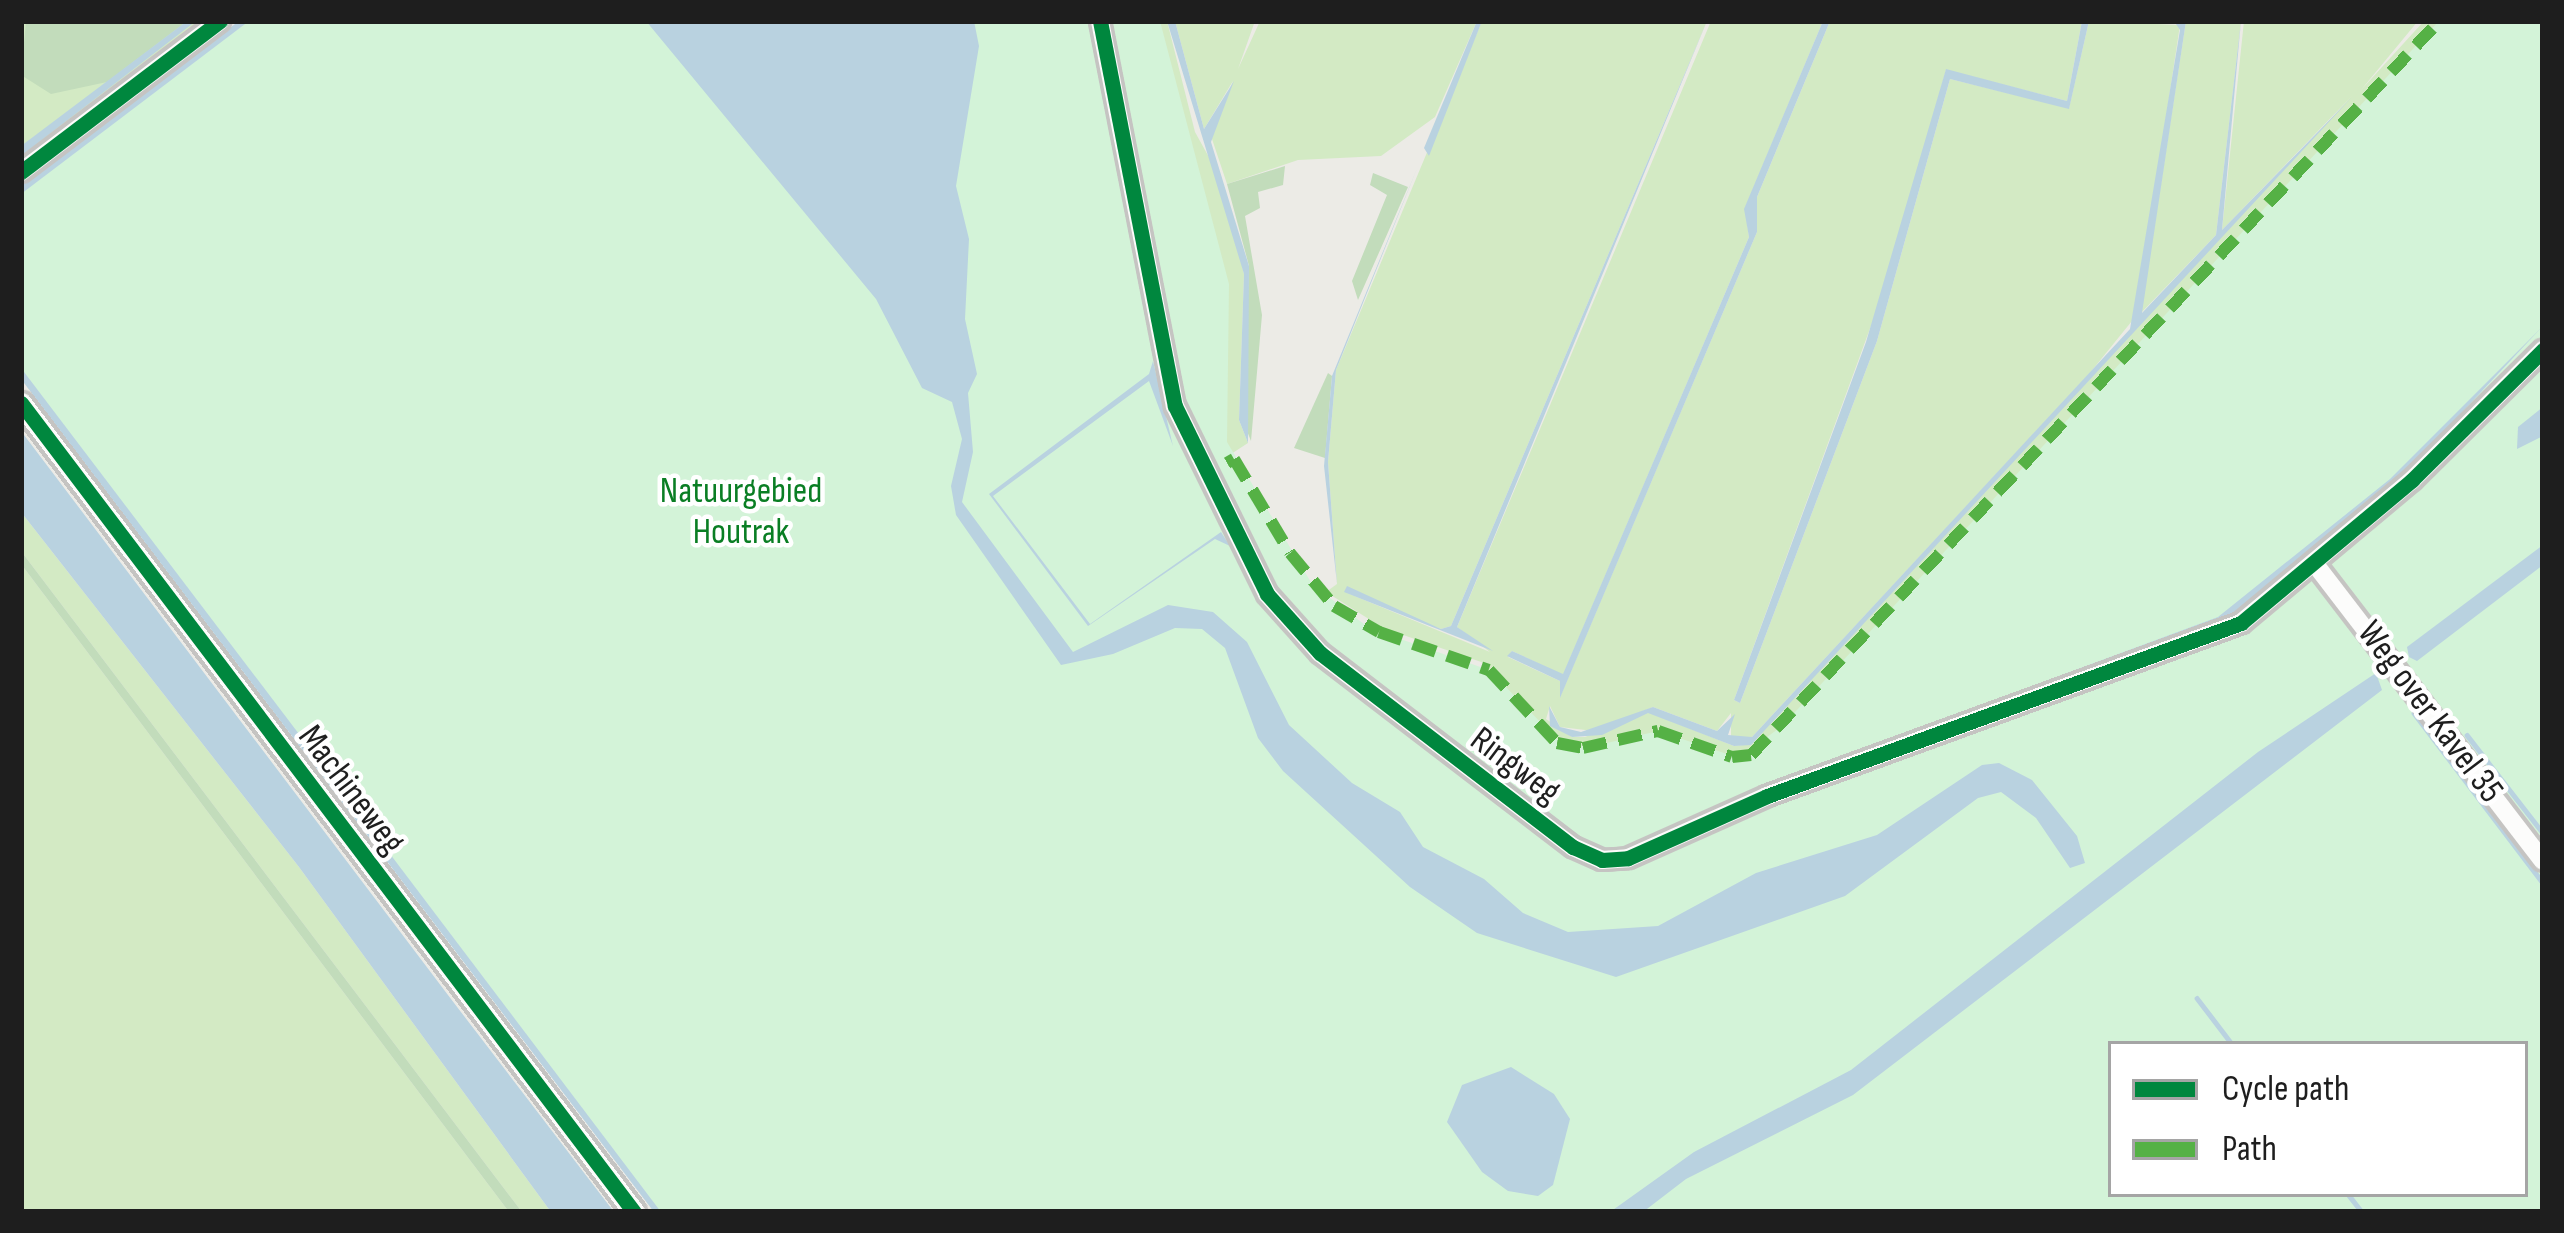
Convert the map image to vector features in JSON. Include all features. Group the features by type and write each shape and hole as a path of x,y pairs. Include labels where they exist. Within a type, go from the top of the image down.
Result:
{"street":[{"path":"21,172 220,21"},
{"name":"Ringweg","path":"1100,21 1174,406 1267,594 1311,646 1587,856 1628,857 1785,789 2172,654 2241,623 2315,564 2543,350"},
{"name":"Machineweg","path":"21,404 634,1212"},
{"name":"Weg over Kavel 35","path":"2315,564 2543,861"}],"green space":[{"path":"21,21 212,21 21,165"},
{"path":"26,21 187,21 107,82 51,94 21,75"},
{"name":"Natuurgebied Houtrak","path":"242,21 1160,21 1229,284 1227,442 1312,584 1369,628 1489,670 1563,745 1590,747 1658,731 1739,758 1782,726 2439,21 2543,21 2543,1212 658,1212 21,372 21,189"},
{"path":"1106,21 1167,21 1195,132 1221,179 1244,274 1239,420 1248,443 1228,456"},
{"path":"1175,21 1255,21 1238,69 1260,21 1477,21 1435,117 1381,156 1298,160 1227,184 1211,136 1233,81 1204,129"},
{"path":"1482,21 1707,21 1451,626 1441,629 1345,592 1490,652 1457,627 1711,21 1823,21 1745,208 1749,237 1563,675 1512,651 1508,657 1560,681 1560,697 1757,232 1757,197 1830,21 2082,21 2067,101 1946,70 1883,293 1734,700 1740,703 1877,341 1950,79 2069,108 2089,21 2180,25 2136,316 2089,374 1752,737 1731,738 1731,713 1717,731 1653,707 1594,731 1560,727 1550,706 1546,719 1572,737 1585,737 1648,712 1734,746 1751,744 2352,96 2222,230 2244,21 2418,21 2361,90 2424,21 2472,21 1776,765 1582,770 1347,637 1257,511 1326,603 1376,636 1485,672 1487,664 1383,628 1326,592 1337,584 1328,462 1336,370"},
{"path":"2186,21 2241,21 2216,235 2141,313"},
{"path":"1285,166 1283,185 1258,192 1260,208 1245,216 1262,315 1251,441 1243,421 1249,266 1227,184"},
{"path":"1373,173 1408,187 1358,300 1352,281 1387,195 1370,185"},
{"path":"1328,373 1332,376 1325,458 1294,448"},
{"path":"21,512 299,867 551,1212 522,1212 21,551"},
{"path":"21,551 522,1212 509,1212 21,564"},
{"path":"21,564 509,1212 21,1212"}],"water":[{"path":"187,21 196,21 21,156 21,146"},
{"path":"239,21 249,21 21,194 21,185"},
{"path":"646,21 974,21 979,46 956,186 969,239 965,319 977,374 968,393 973,452 962,502 1073,652 1168,605 1213,612 1247,642 1289,725 1352,783 1400,812 1423,847 1484,879 1523,913 1568,932 1658,926 1756,873 1877,835 1982,765 1999,763 2032,780 2077,836 2085,863 2070,868 2036,818 2001,792 1978,798 1845,896 1616,977 1477,933 1410,887 1283,771 1258,738 1225,648 1202,629 1175,628 1113,654 1061,665 956,515 951,486 962,439 952,402 922,388 876,299"},
{"path":"1167,21 1175,21 1204,129 1234,81 1211,142 1249,266 1248,443 1239,420 1244,274"},
{"path":"1477,21 1482,21 1429,156 1424,148"},
{"path":"1707,21 1457,627 1493,651 1344,592 1347,586 1441,629 1451,626"},
{"path":"1823,21 1830,21 1757,197 1757,232 1560,698 1560,681 1507,656 1512,651 1563,674 1749,237 1744,209"},
{"path":"2082,21 2089,21 2069,109 1950,79 1877,341 1740,703 1734,700 1866,342 1946,69 2067,101"},
{"path":"2174,21 2186,21 2142,313 2216,235 2241,21 2222,230 2352,97 1751,745 1734,746 1648,713 1602,735 1572,737 1550,726 1549,706 1560,727 1581,732 1653,707 1717,731 1735,714 1728,735 1752,737 2130,329 2180,30"},
{"path":"1418,166 1336,370 1328,462 1337,584 1324,466 1332,376"},
{"path":"2543,326 2423,454 2242,608 2139,653 1789,776 2218,617 2390,479"},
{"path":"1153,361 1173,446 1149,381 993,496 1090,624 1221,532 1230,546 1215,539 1088,626 989,494 1149,374"},
{"path":"21,368 661,1212 654,1212 21,379"},
{"path":"2543,407 2543,436 2517,449 2518,427"},
{"path":"21,431 614,1212 551,1212 299,867 21,512"},
{"path":"2543,545 2543,565 2417,661 2409,657 2407,647"},
{"path":"2376,673 2382,690 1853,1095 1686,1179 1643,1212 1610,1212 1694,1152 1851,1070 2258,752"},
{"path":"1511,1067 1554,1094 1570,1119 1553,1185 1538,1196 1508,1191 1482,1172 1447,1122 1462,1085"}],"waterway":[{"path":"2414,713 2543,883"},
{"path":"2467,735 2543,833"},
{"path":"2197,998 2230,1041"},
{"path":"2350,1197 2362,1212"}],"marked path":[{"path":"1227,463 1234,459 1290,553 1334,606 1379,632 1489,670 1557,743 1583,748 1658,731 1732,757 1751,755 2439,21"}],"cycle path":[{"path":"21,172 220,21"},
{"path":"1100,21 1175,406 1267,594 1320,653 1573,847 1602,860 1628,858 1767,796 2241,623 2412,480 2543,350"},
{"path":"21,403 634,1212"}]}
